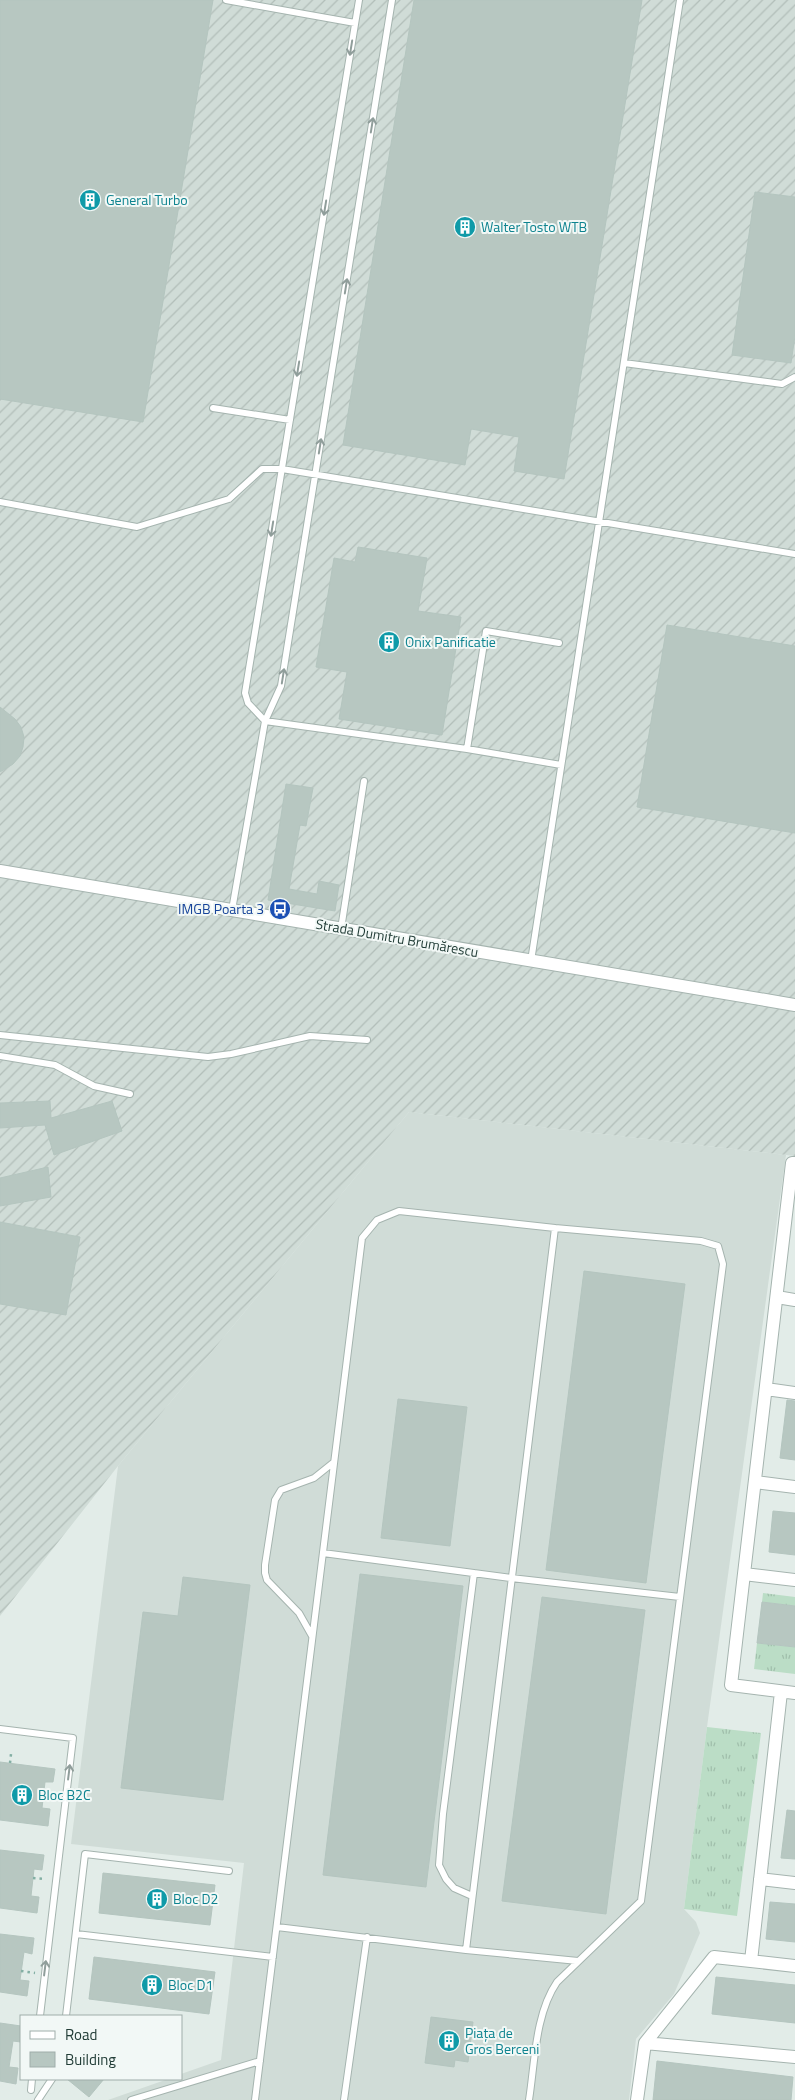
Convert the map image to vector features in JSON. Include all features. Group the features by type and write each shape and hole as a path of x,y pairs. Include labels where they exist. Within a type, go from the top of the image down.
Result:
{"street":[{"name":"Strada Dumitru Brumărescu","path":"0,871 795,1005"},
{"path":"794,1163 789,1249 776,1297 731,1685 795,1693"},
{"path":"776,1297 795,1300"},
{"path":"766,1389 795,1393"},
{"path":"755,1482 795,1487"},
{"path":"744,1574 795,1580"},
{"path":"751,1961 781,1692"},
{"path":"760,1879 795,1883"},
{"path":"638,2100 645,2043 714,1958 795,1966"},
{"path":"645,2043 795,2057"}],"lane":[{"path":"226,0 356,22"},
{"path":"359,0 245,693 248,703 265,721 467,749 561,765"},
{"path":"232,910 265,721 281,686 392,0"},
{"path":"530,960 680,0"},
{"path":"624,363 782,384 795,376"},
{"path":"213,408 290,420"},
{"path":"0,502 136,527 229,499 262,469 282,469 598,523 795,554"},
{"path":"467,749 486,631 559,643"},
{"path":"341,928 364,781"},
{"path":"0,1035 208,1056 231,1054 310,1036 367,1040"},
{"path":"0,1056 55,1065 94,1086 130,1094"},
{"path":"255,2100 362,1238 377,1220 399,1211 554,1228 701,1241 718,1246 724,1264 641,1901 557,1982 549,1993 542,2013 529,2100"},
{"path":"466,1950 554,1228"},
{"path":"313,1637 299,1613 267,1580 265,1565 271,1518 277,1495 286,1488 320,1475 334,1462"},
{"path":"323,1553 512,1578 680,1597"},
{"path":"472,1896 454,1888 446,1880 439,1865 443,1814 474,1573"},
{"path":"0,1729 73,1738 40,2015"},
{"path":"66,2015 85,1854 229,1871"},
{"path":"277,1927 466,1950 578,1961"},
{"path":"76,1934 273,1957"},
{"path":"344,2100 367,1937"},
{"path":"131,2100 260,2061"},
{"path":"31,2090 32,2080"},
{"path":"38,2100 51,2080"}],"path":[{"path":"10,1763 11,1754"},
{"path":"21,1971 44,1974"}],"shaded area":[{"path":"0,0 795,0 795,1156 409,1112 118,1466 0,1616"},
{"name":"Piața de Gros Berceni","path":"409,1112 786,1155 707,1727 684,1909 696,1922 700,1933 674,1994 636,2039 629,2100 108,2100 165,2080 182,2080 182,2074 221,2060 244,1863 71,1844 118,1466"}],"green space":[{"path":"763,1593 795,1597 795,1606 762,1602"},
{"path":"757,1643 795,1647 795,1674 754,1669"},
{"path":"707,1727 761,1733 737,1916 684,1909"}],"building":[{"name":"General Turbo","path":"0,0 213,0 143,422 0,399"},
{"name":"Walter Tosto WTB","path":"414,0 642,0 564,479 514,471 519,437 471,429 465,465 343,445"},
{"path":"755,192 795,197 795,336 791,363 732,355"},
{"name":"Onix Panificatie","path":"358,547 427,558 418,611 461,617 442,735 339,719 347,672 316,667 334,558 355,562"},
{"path":"667,625 795,646 795,833 637,807"},
{"path":"0,707 15,719 21,727 24,737 20,756 13,764 0,772"},
{"path":"286,784 313,788 306,826 300,825 289,889 317,894 319,881 339,885 335,911 268,900"},
{"path":"50,1101 51,1118 112,1101 122,1131 54,1155 45,1125 0,1128 0,1103"},
{"path":"48,1167 51,1197 0,1206 0,1178"},
{"path":"0,1222 80,1237 66,1315 0,1304"},
{"path":"584,1271 685,1284 646,1583 546,1570"},
{"path":"398,1399 467,1407 450,1546 381,1538"},
{"path":"787,1400 795,1401 795,1460 780,1458"},
{"path":"773,1511 795,1513 795,1555 769,1552"},
{"path":"360,1574 463,1586 426,1887 323,1875"},
{"path":"183,1577 250,1585 223,1800 121,1788 143,1612 178,1616"},
{"path":"542,1597 645,1610 606,1914 502,1901"},
{"path":"762,1602 795,1606 795,1647 757,1643"},
{"name":"Bloc B2C","path":"0,1762 55,1769 53,1782 45,1782 42,1808 50,1809 48,1826 0,1820"},
{"path":"787,1810 795,1811 795,1859 781,1858"},
{"path":"0,1850 44,1855 42,1870 34,1869 31,1896 39,1897 37,1913 0,1908"},
{"name":"Bloc D2","path":"103,1873 215,1885 210,1925 99,1913"},
{"path":"770,1902 795,1904 795,1942 766,1939"},
{"path":"0,1934 34,1938 32,1954 24,1952 20,1980 29,1981 27,1996 0,1992"},
{"name":"Bloc D1","path":"94,1957 215,1972 209,2014 89,1999"},
{"path":"716,1977 795,1985 795,2023 712,2014"},
{"name":"Piața de Gros Berceni","path":"431,2017 473,2022 468,2062 455,2060 454,2067 425,2063"},
{"path":"0,2023 20,2026 20,2042 13,2041 9,2067 18,2068 16,2084 0,2081"},
{"path":"657,2061 793,2077 791,2100 653,2100"},
{"path":"68,2080 103,2080 89,2097"}],"place":[{"name":"General Turbo","path":"90,200"},
{"name":"Walter Tosto WTB","path":"465,227"},
{"name":"Onix Panificatie","path":"389,642"},
{"name":"IMGB Poarta 3","path":"280,909"},
{"name":"Bloc B2C","path":"22,1795"},
{"name":"Bloc D2","path":"157,1899"},
{"name":"Bloc D1","path":"152,1985"},
{"name":"Piața de Gros Berceni","path":"449,2041"}]}
